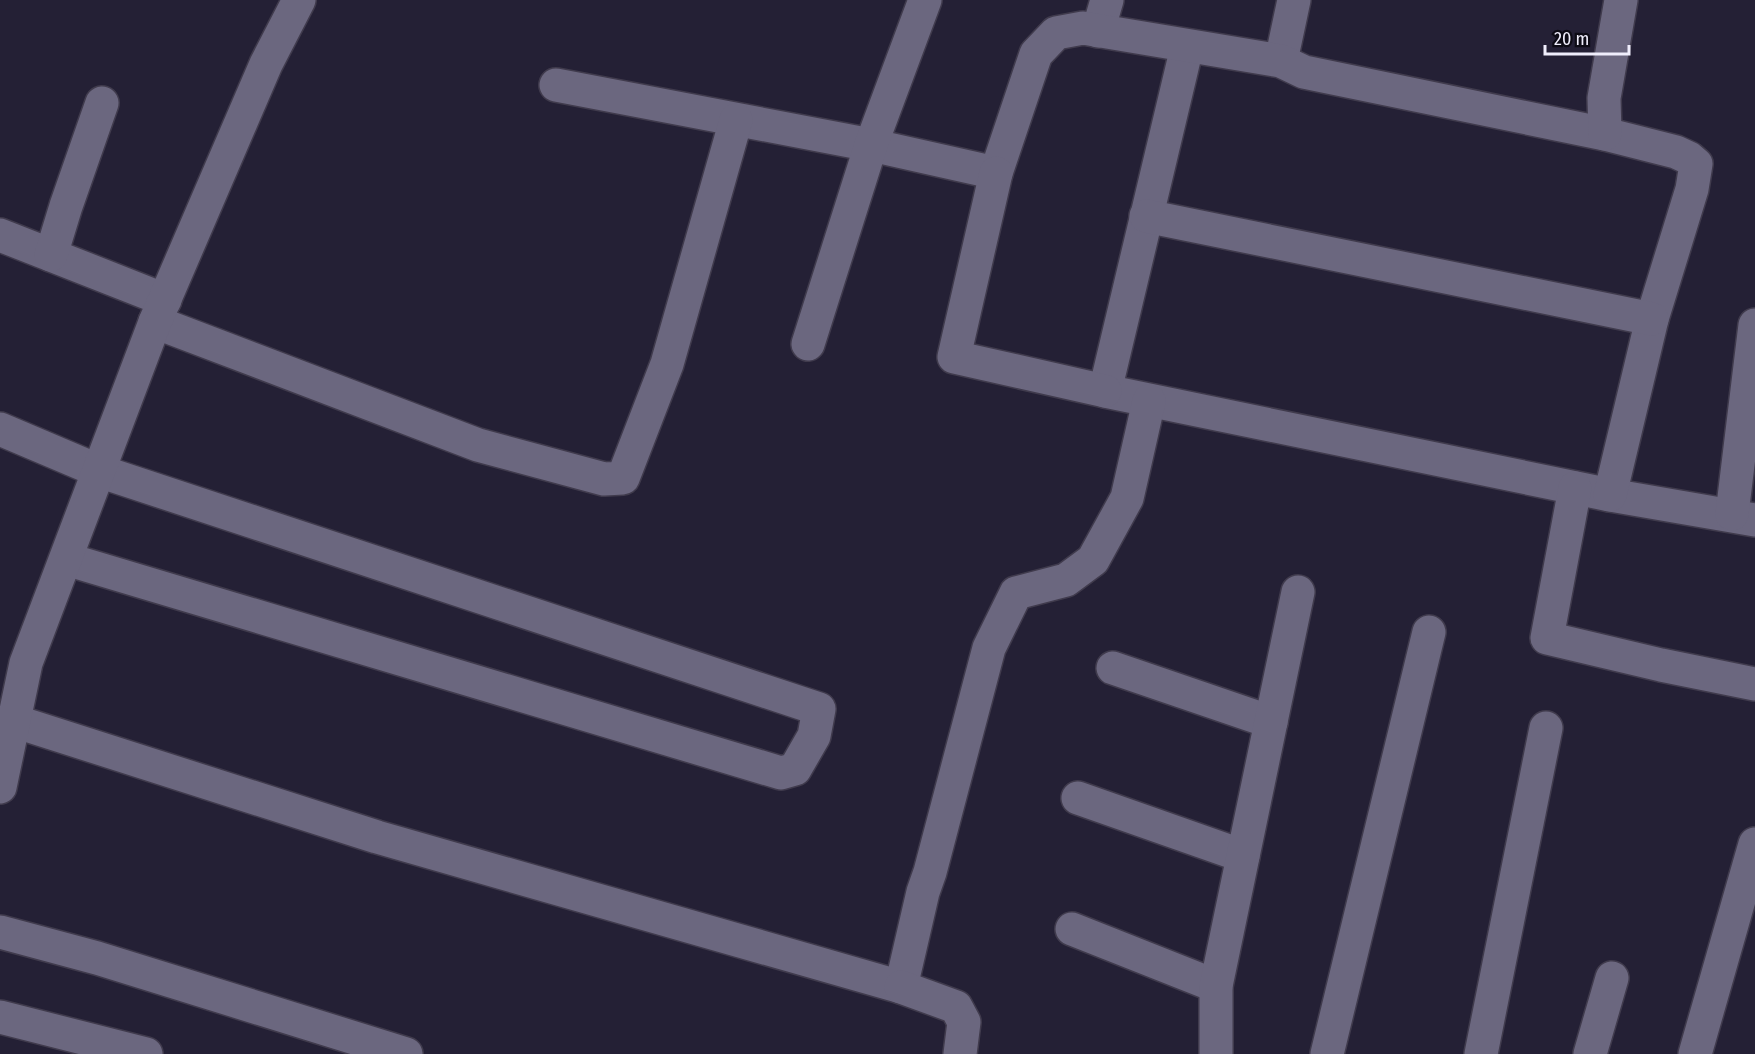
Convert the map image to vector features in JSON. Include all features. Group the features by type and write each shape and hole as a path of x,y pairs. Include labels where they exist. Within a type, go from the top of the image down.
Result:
{"street":[{"path":"0,788 27,663 99,471 160,311 266,64 299,0"},
{"path":"808,344 872,145 925,0"},
{"path":"1098,31 1107,0"},
{"path":"1281,61 1294,0"},
{"path":"1605,134 1604,98 1621,0"},
{"path":"1610,495 1652,319 1692,189 1696,164 1689,158 1676,152 1605,134 1304,72 1281,61 1083,28 1056,33 1036,54 996,173 954,357 1149,401 1575,488 1610,495 1744,517 1755,325"},
{"path":"1105,391 1187,47"},
{"path":"556,85 872,145 996,173"},
{"path":"51,255 102,103"},
{"path":"0,235 51,255 160,311 478,445 604,479 623,478 667,363 736,120"},
{"path":"1146,216 1652,319"},
{"path":"901,987 923,892 989,648 1016,593 1066,580 1093,560 1127,498 1149,401"},
{"path":"0,429 99,471 819,709 814,736 795,769 781,773 66,559"},
{"path":"1575,488 1547,638 1755,684"},
{"path":"1216,1054 1216,986 1298,592"},
{"path":"1327,1054 1429,632"},
{"path":"1113,668 1271,722"},
{"path":"14,721 279,807 411,847 901,987 956,1007 964,1022 960,1054"},
{"path":"1481,1054 1546,728"},
{"path":"1078,798 1243,856"},
{"path":"1695,1054 1755,844"},
{"path":"1072,929 1216,986"},
{"path":"0,932 98,958 406,1054"},
{"path":"1590,1054 1612,978"},
{"path":"0,1017 146,1054"}]}
